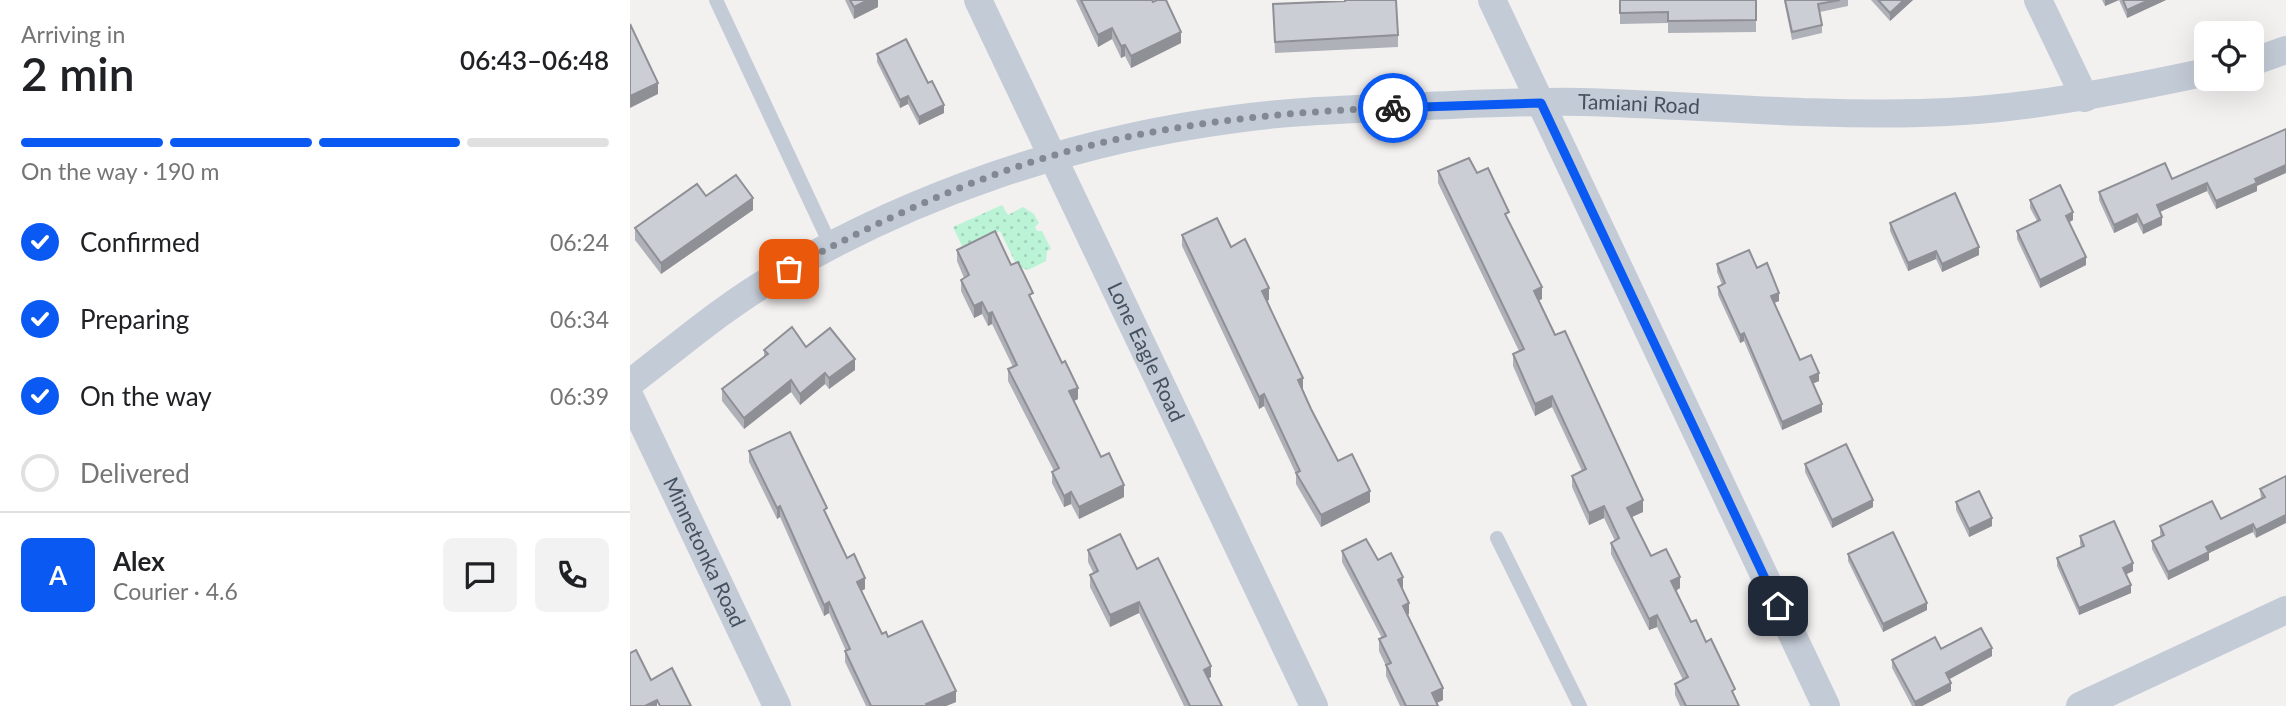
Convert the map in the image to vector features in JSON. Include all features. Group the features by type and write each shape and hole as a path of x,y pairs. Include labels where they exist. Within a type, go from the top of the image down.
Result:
{"street":[{"name":"Lone Eagle Road","path":"978,0 1314,706"},
{"path":"1492,0 1825,706"},
{"path":"2038,0 2085,98"},
{"path":"2264,58 2286,50"},
{"name":"Tamiani Road","path":"630,383 767,281 831,246 950,192 1051,156 1109,141 1235,119 1331,110 1541,103 1809,113 1925,113 2085,98 2194,75"},
{"name":"Minnetonka Road","path":"630,397 777,706"},
{"path":"2080,706 2286,610"}],"lane":[{"path":"716,0 831,246"},
{"path":"1497,538 1580,706"}],"green space":[{"path":"1002,205 1008,215 1023,207 1034,214 1039,223 1035,227 1037,231 1042,231 1051,249 1047,251 1046,261 1028,270 1017,266 1000,231 963,248 953,227"}],"building":[{"path":"850,0 868,0 854,7"},
{"path":"1081,0 1166,0 1181,32 1131,56 1125,45 1121,46 1112,28 1098,35"},
{"path":"1396,0 1398,35 1275,42 1273,4"},
{"path":"1620,0 1756,0 1756,20 1668,21 1668,12 1620,13"},
{"path":"1785,0 1840,0 1818,4 1822,25 1792,32"},
{"path":"1878,0 1904,0 1890,13"},
{"path":"2123,0 2149,0 2127,10"},
{"path":"630,24 658,83 630,96"},
{"path":"906,39 928,83 932,81 944,105 919,117 908,96 900,100 877,54"},
{"path":"2286,129 2286,165 2255,179 2257,183 2216,201 2207,183 2157,205 2162,217 2143,226 2137,214 2114,225 2099,192 2165,163 2172,179"},
{"path":"1469,158 1477,173 1488,168 1509,212 1505,214 1542,287 1534,291 1555,335 1565,331 1643,500 1627,508 1651,556 1666,549 1680,577 1671,581 1691,622 1696,620 1706,642 1711,639 1735,689 1732,691 1739,706 1686,706 1675,684 1688,677 1657,615 1649,619 1611,543 1619,538 1604,506 1589,513 1572,476 1586,469 1552,396 1535,404 1513,354 1524,349 1438,171"},
{"path":"736,175 753,198 661,263 635,228 697,184 706,196"},
{"path":"2060,185 2073,212 2066,216 2086,257 2040,280 2017,231 2040,220 2030,200"},
{"path":"1955,193 1979,247 1942,264 1936,251 1908,263 1890,223"},
{"path":"1217,218 1231,247 1245,239 1269,288 1262,291 1303,378 1298,380 1311,409 1338,461 1352,454 1370,491 1321,515 1296,473 1300,471 1264,394 1259,397 1182,235"},
{"path":"995,231 1011,265 1018,262 1033,293 1029,295 1062,363 1065,361 1078,388 1069,391 1101,457 1109,453 1124,485 1079,507 1071,492 1064,496 1052,472 1059,468 1008,369 1017,365 992,312 988,314 982,302 974,306 961,280 969,275 957,250"},
{"path":"1749,250 1757,268 1767,263 1779,293 1771,296 1800,360 1811,355 1819,373 1810,377 1822,404 1782,422 1744,333 1740,335 1718,287 1725,283 1717,264"},
{"path":"792,327 806,347 830,328 855,359 829,378 825,373 800,394 791,380 744,418 722,389 768,354 764,350"},
{"path":"790,432 827,508 824,510 847,558 854,554 865,578 857,582 882,634 886,632 888,637 922,621 956,691 926,704 927,706 871,706 845,651 850,649 829,602 824,605 780,506 777,508 749,451"},
{"path":"1846,444 1873,500 1832,520 1805,464"},
{"path":"2286,476 2286,515 2256,530 2253,524 2206,547 2209,552 2168,572 2152,541 2164,535 2160,526 2212,501 2221,519 2265,497 2260,489"},
{"path":"1979,491 1992,518 1969,529 1956,502"},
{"path":"2114,521 2133,563 2123,568 2131,585 2079,608 2057,558 2084,546 2080,536"},
{"path":"1893,532 1927,603 1883,624 1848,554"},
{"path":"1120,534 1137,569 1158,558 1211,666 1204,670 1222,706 1190,706 1139,602 1110,615 1090,575 1098,571 1088,550"},
{"path":"1366,539 1378,560 1391,553 1403,577 1398,580 1409,603 1403,606 1443,688 1432,693 1438,706 1406,706 1386,665 1391,663 1379,639 1386,636 1342,551"},
{"path":"1981,628 1992,648 1946,673 1951,683 1915,702 1892,660 1935,637 1941,649"},
{"path":"636,650 651,680 672,668 691,706 660,706 657,700 645,706 630,706 630,653"}],"way so far":[{"path":"789,269 837,243 950,192 1051,156 1109,141 1235,119 1331,110 1393,108"}],"route":[{"path":"1393,108 1541,103 1778,606"}]}
